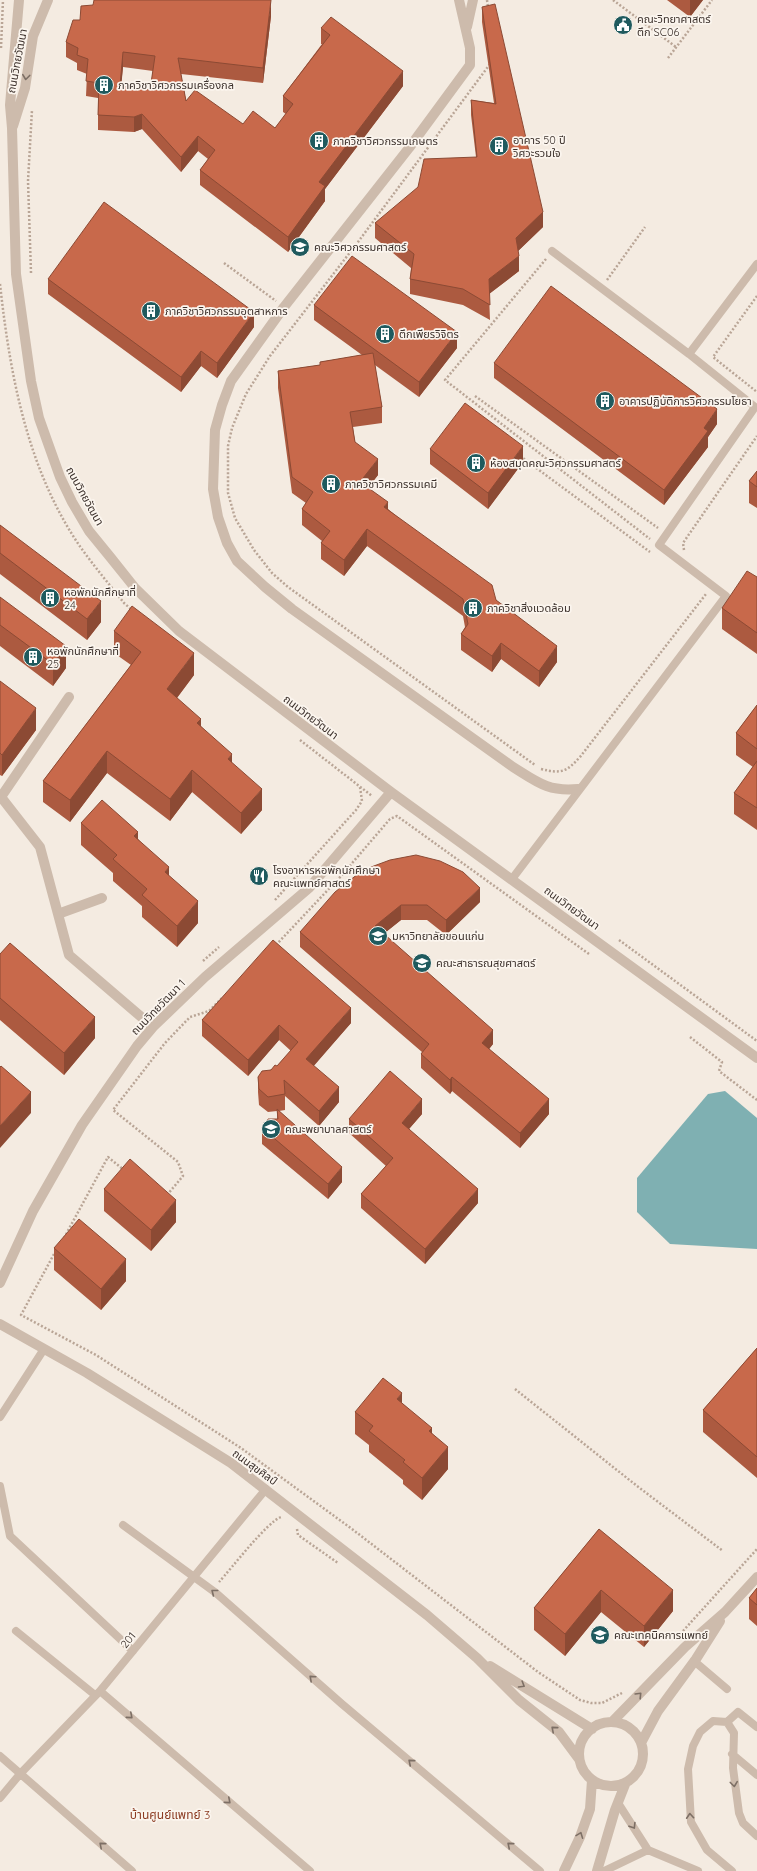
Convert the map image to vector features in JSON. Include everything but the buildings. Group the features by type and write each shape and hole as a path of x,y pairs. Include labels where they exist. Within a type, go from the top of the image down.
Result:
{"street":[{"name":"ถนนวิทยวัฒนา","path":"19,0 10,105 16,274 31,381 39,418 60,477 89,530 135,588 179,631 391,792 757,1058"},
{"name":"ถนนวิทยวัฒนา","path":"12,128 25,88 33,36 48,0"},
{"path":"460,0 470,48 470,65 465,74 284,307 231,381 215,430 214,489 218,517 227,543 237,561 292,609 539,784 561,791 578,790"},
{"path":"466,28 472,0"},
{"path":"69,697 1,797 40,847 69,955 153,1028"},
{"name":"ถนนวิทยวัฒนา 1","path":"0,1283 33,1211 82,1125 138,1046 153,1028 204,977 309,888 391,792"},
{"path":"58,914 102,898"},
{"name":"ถนนสุขศิลป์","path":"0,1324 87,1373 231,1463 427,1615 476,1658"},
{"path":"612,1722 685,1647 725,1612 757,1576"},
{"path":"641,1743 658,1711 694,1661 725,1612"},
{"path":"476,1658 527,1688 570,1717 592,1729"},
{"path":"476,1658 519,1700 559,1732 579,1759"},
{"path":"597,1871 618,1802 626,1782 639,1770 642,1761 641,1743 629,1728 612,1722 601,1724 592,1729 581,1742 579,1759 581,1767 592,1780 601,1785 610,1786 626,1782"},
{"path":"564,1871 580,1837 590,1809 592,1780"}],"lane":[{"path":"512,879 726,596 659,546 755,407 689,354 552,251"},
{"path":"689,354 757,264"},
{"path":"0,1418 44,1349"},
{"path":"0,1486 10,1536 133,1651"},
{"name":"201","path":"0,1798 20,1774 98,1693 266,1489"},
{"path":"123,1525 212,1590 342,1704 540,1871"},
{"path":"16,1631 98,1693 310,1871"},
{"path":"694,1661 727,1689"},
{"path":"732,1871 707,1850 691,1822 688,1769 693,1746 700,1732 713,1721 727,1722 738,1712 757,1727"},
{"path":"727,1722 734,1733 732,1754 734,1786 739,1813 743,1823 755,1831"},
{"path":"732,1754 757,1775"},
{"path":"0,1756 132,1871"},
{"path":"618,1802 648,1850 698,1871"},
{"path":"604,1871 648,1850"}],"path":[{"path":"487,0 489,13"},
{"path":"613,0 676,47"},
{"path":"668,58 712,0"},
{"path":"492,62 472,86 358,242 270,356 246,394 232,428 228,446 228,493 235,518 268,567 288,587 541,769 558,772 569,769 580,757 706,593"},
{"path":"31,273 28,181 32,109"},
{"path":"601,288 645,227"},
{"path":"552,251 445,380 659,546"},
{"path":"224,263 284,307"},
{"path":"0,284 6,344 25,430 48,490 79,545 124,603 137,613"},
{"path":"757,296 713,357 757,392"},
{"path":"475,396 658,529 661,524"},
{"path":"686,553 683,549 683,543 757,436"},
{"path":"517,454 656,556"},
{"path":"298,739 397,816 589,954"},
{"path":"273,947 341,876 390,819 397,816"},
{"path":"614,937 757,1041"},
{"path":"163,1196 168,1195 183,1176 178,1162 113,1110 165,1043 190,1017 209,1011 225,995"},
{"path":"690,1037 722,1062 719,1071 757,1100"},
{"path":"60,1243 108,1157 125,1170"},
{"path":"57,1250 21,1315 96,1355 241,1448 352,1529 538,1672 580,1700 591,1703 602,1703 614,1698 625,1690"},
{"path":"515,1389 637,1486 723,1551"},
{"path":"212,1590 275,1519 282,1516 287,1520"},
{"path":"296,1527 298,1535 330,1559 344,1566"},
{"path":"680,1635 757,1549"}],"water":[{"path":"725,1091 757,1118 757,1249 670,1244 637,1212 637,1178 708,1094"}],"place":[{"name":"คณะวิทยาศาสตร์ ตึก SC06","path":"623,25"},
{"name":"ภาควิชาวิศวกรรมเครื่องกล","path":"104,85"},
{"name":"ภาควิชาวิศวกรรมเกษตร","path":"319,141"},
{"name":"อาคาร 50 ปี วิศวะรวมใจ","path":"499,146"},
{"name":"คณะวิศวกรรมศาสตร์","path":"300,247"},
{"name":"ภาควิชาวิศวกรรมอุตสาหการ","path":"151,311"},
{"name":"ตึกเพียรวิจิตร","path":"385,334"},
{"name":"อาคารปฏิบัติการวิศวกรรมโยธา","path":"605,401"},
{"name":"ห้องสมุดคณะวิศวกรรมศาสตร์","path":"476,463"},
{"name":"ภาควิชาวิศวกรรมเคมี","path":"331,484"},
{"name":"หอพักนักศึกษาที่ 24","path":"50,598"},
{"name":"ภาควิชาสิ่งแวดล้อม","path":"473,608"},
{"name":"หอพักนักศึกษาที่ 25","path":"33,657"},
{"name":"โรงอาหารหอพักนักศึกษา คณะแพทย์ศาสตร์","path":"259,876"},
{"name":"มหาวิทยาลัยขอนแก่น","path":"378,936"},
{"name":"คณะสาธารณสุขศาสตร์","path":"422,963"},
{"name":"คณะพยาบาลศาสตร์","path":"271,1129"},
{"name":"คณะเทคนิคการแพทย์","path":"600,1635"}],"district":[{"name":"บ้านศูนย์แพทย์ 3","path":"170,1815"}]}
